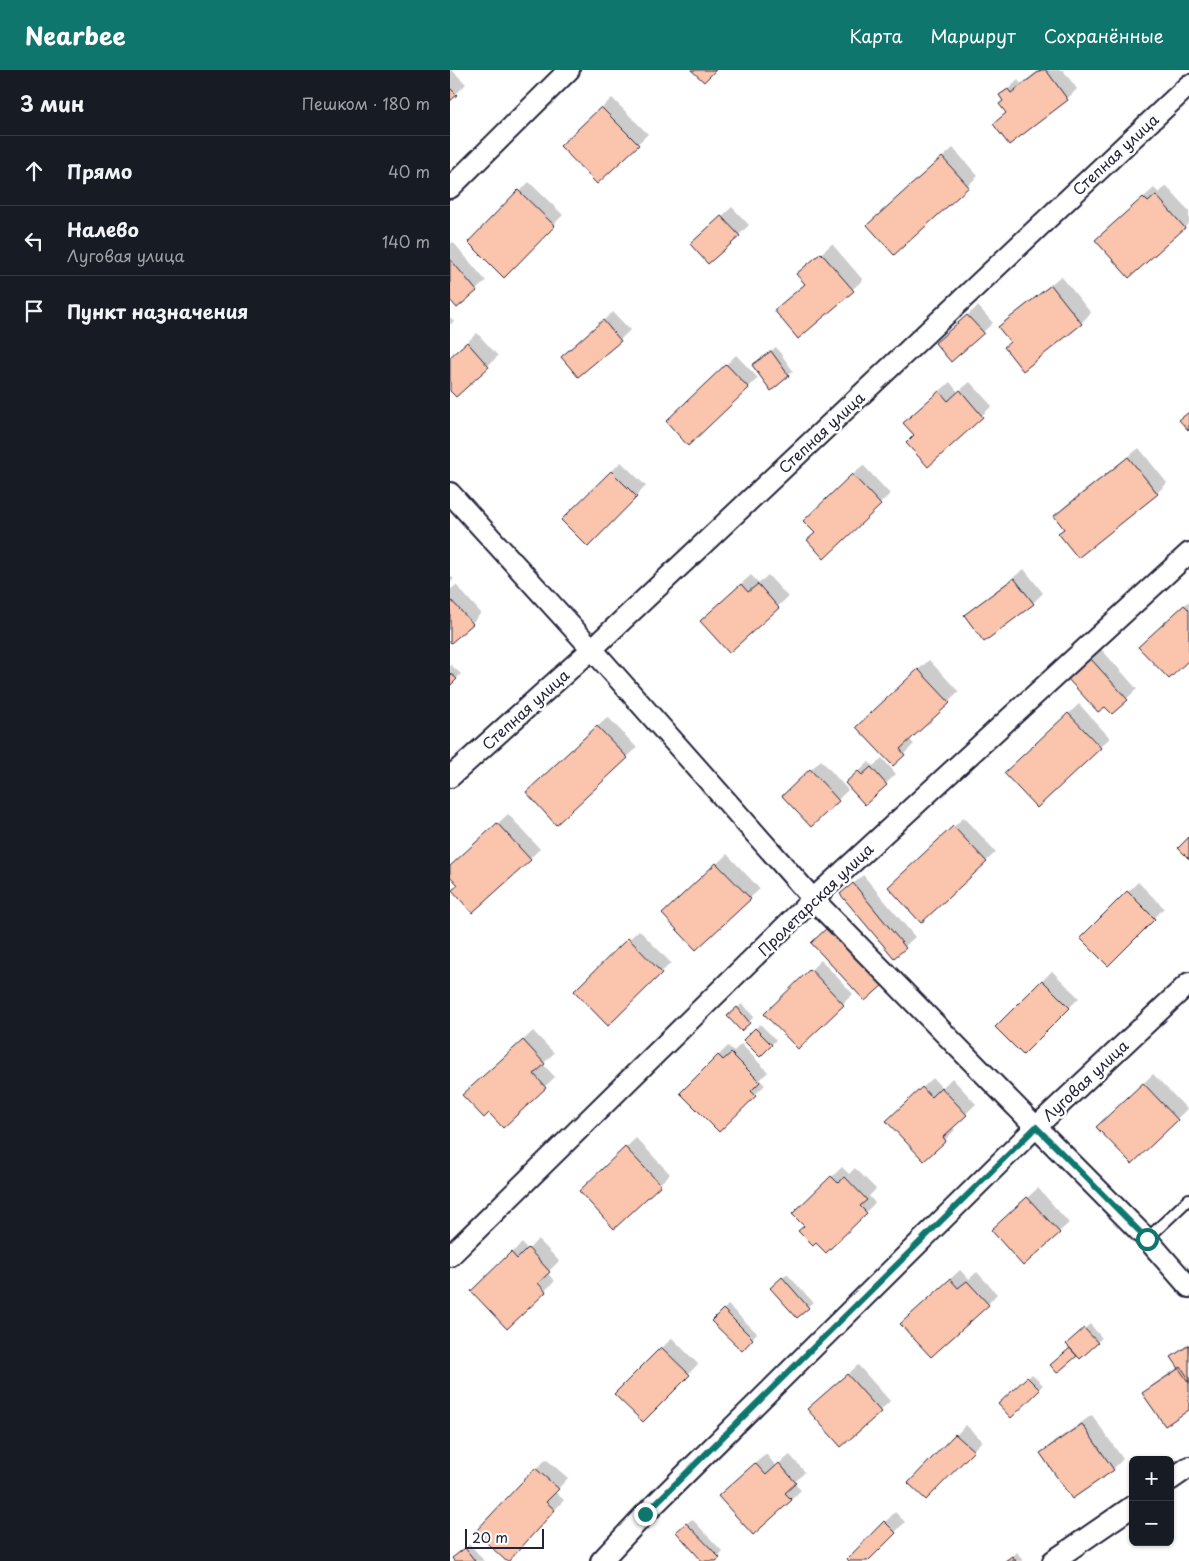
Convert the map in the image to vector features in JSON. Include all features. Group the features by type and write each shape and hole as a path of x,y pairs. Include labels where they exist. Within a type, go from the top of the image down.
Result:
{"street":[{"path":"450,188 569,70"},
{"name":"Степная улица","path":"450,777 592,649 1189,85"},
{"path":"450,493 592,649 813,899 1147,1239 1189,1287"},
{"name":"Пролетарская улица","path":"450,1256 813,899 1189,553"},
{"name":"Луговая улица","path":"601,1561 645,1514 1036,1127 1189,982"},
{"path":"1174,1477 1189,1467"},
{"path":"1053,1561 1129,1509"}],"lane":[{"path":"1147,1239 1189,1199"}],"building":[{"path":"691,70 716,70 704,82"},
{"path":"1041,70 1046,70 1068,100 1009,145 993,124 1006,113 999,104 1003,101 999,95 1008,89 1011,93"},
{"path":"450,88 457,95 450,101"},
{"path":"601,107 639,145 597,184 560,146"},
{"path":"942,157 969,187 894,255 867,225"},
{"path":"518,190 555,226 504,278 468,242"},
{"path":"1156,195 1185,228 1129,278 1095,240 1143,197 1148,202"},
{"path":"721,216 740,236 708,264 690,244"},
{"path":"821,253 854,291 798,339 774,310 805,284 796,274"},
{"path":"450,259 477,291 457,308 450,300"},
{"path":"1051,285 1082,324 1023,371 1004,347 1010,342 998,327"},
{"path":"967,315 984,333 951,362 935,343"},
{"path":"603,320 621,341 578,377 561,357"},
{"path":"467,342 489,367 456,397 450,391 450,357"},
{"path":"771,351 789,376 771,391 752,365"},
{"path":"726,364 749,388 688,446 666,421"},
{"path":"960,390 983,417 928,467 906,443 914,435 903,423 939,391 948,401"},
{"path":"1189,412 1189,431 1179,420"},
{"path":"1128,457 1158,494 1078,558 1058,533 1064,529 1054,516"},
{"path":"611,471 637,497 588,547 561,520"},
{"path":"852,474 881,505 824,559 807,540 815,533 803,521"},
{"path":"1014,578 1034,604 984,642 964,615"},
{"path":"741,584 748,592 758,584 779,608 729,653 700,621"},
{"path":"450,599 473,624 451,643 450,642"},
{"path":"1184,605 1189,610 1189,660 1169,679 1138,647"},
{"path":"1090,658 1128,700 1112,714 1105,707 1098,712 1067,678"},
{"path":"918,669 950,703 900,749 905,755 893,766 856,727"},
{"path":"450,673 457,679 450,686"},
{"path":"1068,713 1101,748 1037,808 1004,773"},
{"path":"597,726 628,758 556,825 526,792"},
{"path":"871,767 887,785 865,805 845,783 858,771 862,775"},
{"path":"810,769 839,801 811,827 782,796"},
{"path":"497,823 531,860 472,913 452,890 458,885 450,876 450,866"},
{"path":"953,826 987,862 921,923 888,887"},
{"path":"1189,837 1189,859 1178,848"},
{"path":"716,863 751,899 696,950 662,914"},
{"path":"853,883 906,948 894,958 840,894"},
{"path":"1127,891 1155,919 1108,966 1080,938"},
{"path":"829,926 884,984 865,1001 811,943"},
{"path":"628,938 662,973 608,1026 574,991"},
{"path":"810,969 844,1005 798,1049 764,1014"},
{"path":"1042,980 1070,1008 1023,1055 995,1027"},
{"path":"737,1007 750,1023 741,1031 727,1016"},
{"path":"755,1028 772,1045 760,1057 743,1040"},
{"path":"523,1040 545,1064 534,1074 546,1088 503,1128 489,1113 484,1118 462,1095"},
{"path":"731,1053 760,1082 751,1091 756,1096 719,1132 680,1093 718,1055 723,1060"},
{"path":"1143,1083 1178,1120 1132,1164 1096,1127"},
{"path":"922,1087 931,1097 941,1087 967,1115 943,1137 946,1141 924,1161 886,1121"},
{"path":"625,1147 661,1185 614,1229 579,1191"},
{"path":"831,1176 838,1183 845,1177 867,1200 860,1206 867,1213 826,1253 816,1243 813,1246 798,1231 804,1226 792,1214"},
{"path":"1027,1197 1060,1233 1023,1266 991,1230"},
{"path":"528,1248 550,1272 538,1283 546,1292 507,1329 471,1291 511,1252 517,1259"},
{"path":"782,1277 809,1308 797,1318 770,1288"},
{"path":"950,1279 958,1288 967,1281 989,1305 931,1357 900,1324"},
{"path":"723,1309 753,1339 742,1351 711,1321"},
{"path":"1084,1328 1098,1343 1080,1359 1066,1344"},
{"path":"1189,1345 1189,1383 1171,1357"},
{"path":"661,1347 690,1375 643,1422 614,1394"},
{"path":"1070,1348 1077,1356 1057,1373 1050,1365"},
{"path":"1181,1367 1189,1379 1189,1410 1165,1426 1142,1393"},
{"path":"847,1374 881,1412 841,1447 807,1409"},
{"path":"1027,1377 1040,1390 1011,1418 998,1404"},
{"path":"1082,1424 1114,1470 1072,1499 1040,1453"},
{"path":"955,1434 974,1451 926,1500 908,1483"},
{"path":"755,1463 766,1475 779,1463 796,1483 785,1493 792,1500 753,1535 718,1496"},
{"path":"535,1468 559,1489 546,1502 555,1510 509,1561 506,1561 475,1532"},
{"path":"884,1521 896,1533 868,1561 849,1561 847,1559"},
{"path":"686,1523 720,1558 716,1561 702,1561 676,1532"},
{"path":"465,1548 475,1561 454,1561 452,1558"},
{"path":"1012,1556 1016,1561 1005,1561"}],"route":[{"path":"645,1514 1036,1127 1147,1239"}]}
